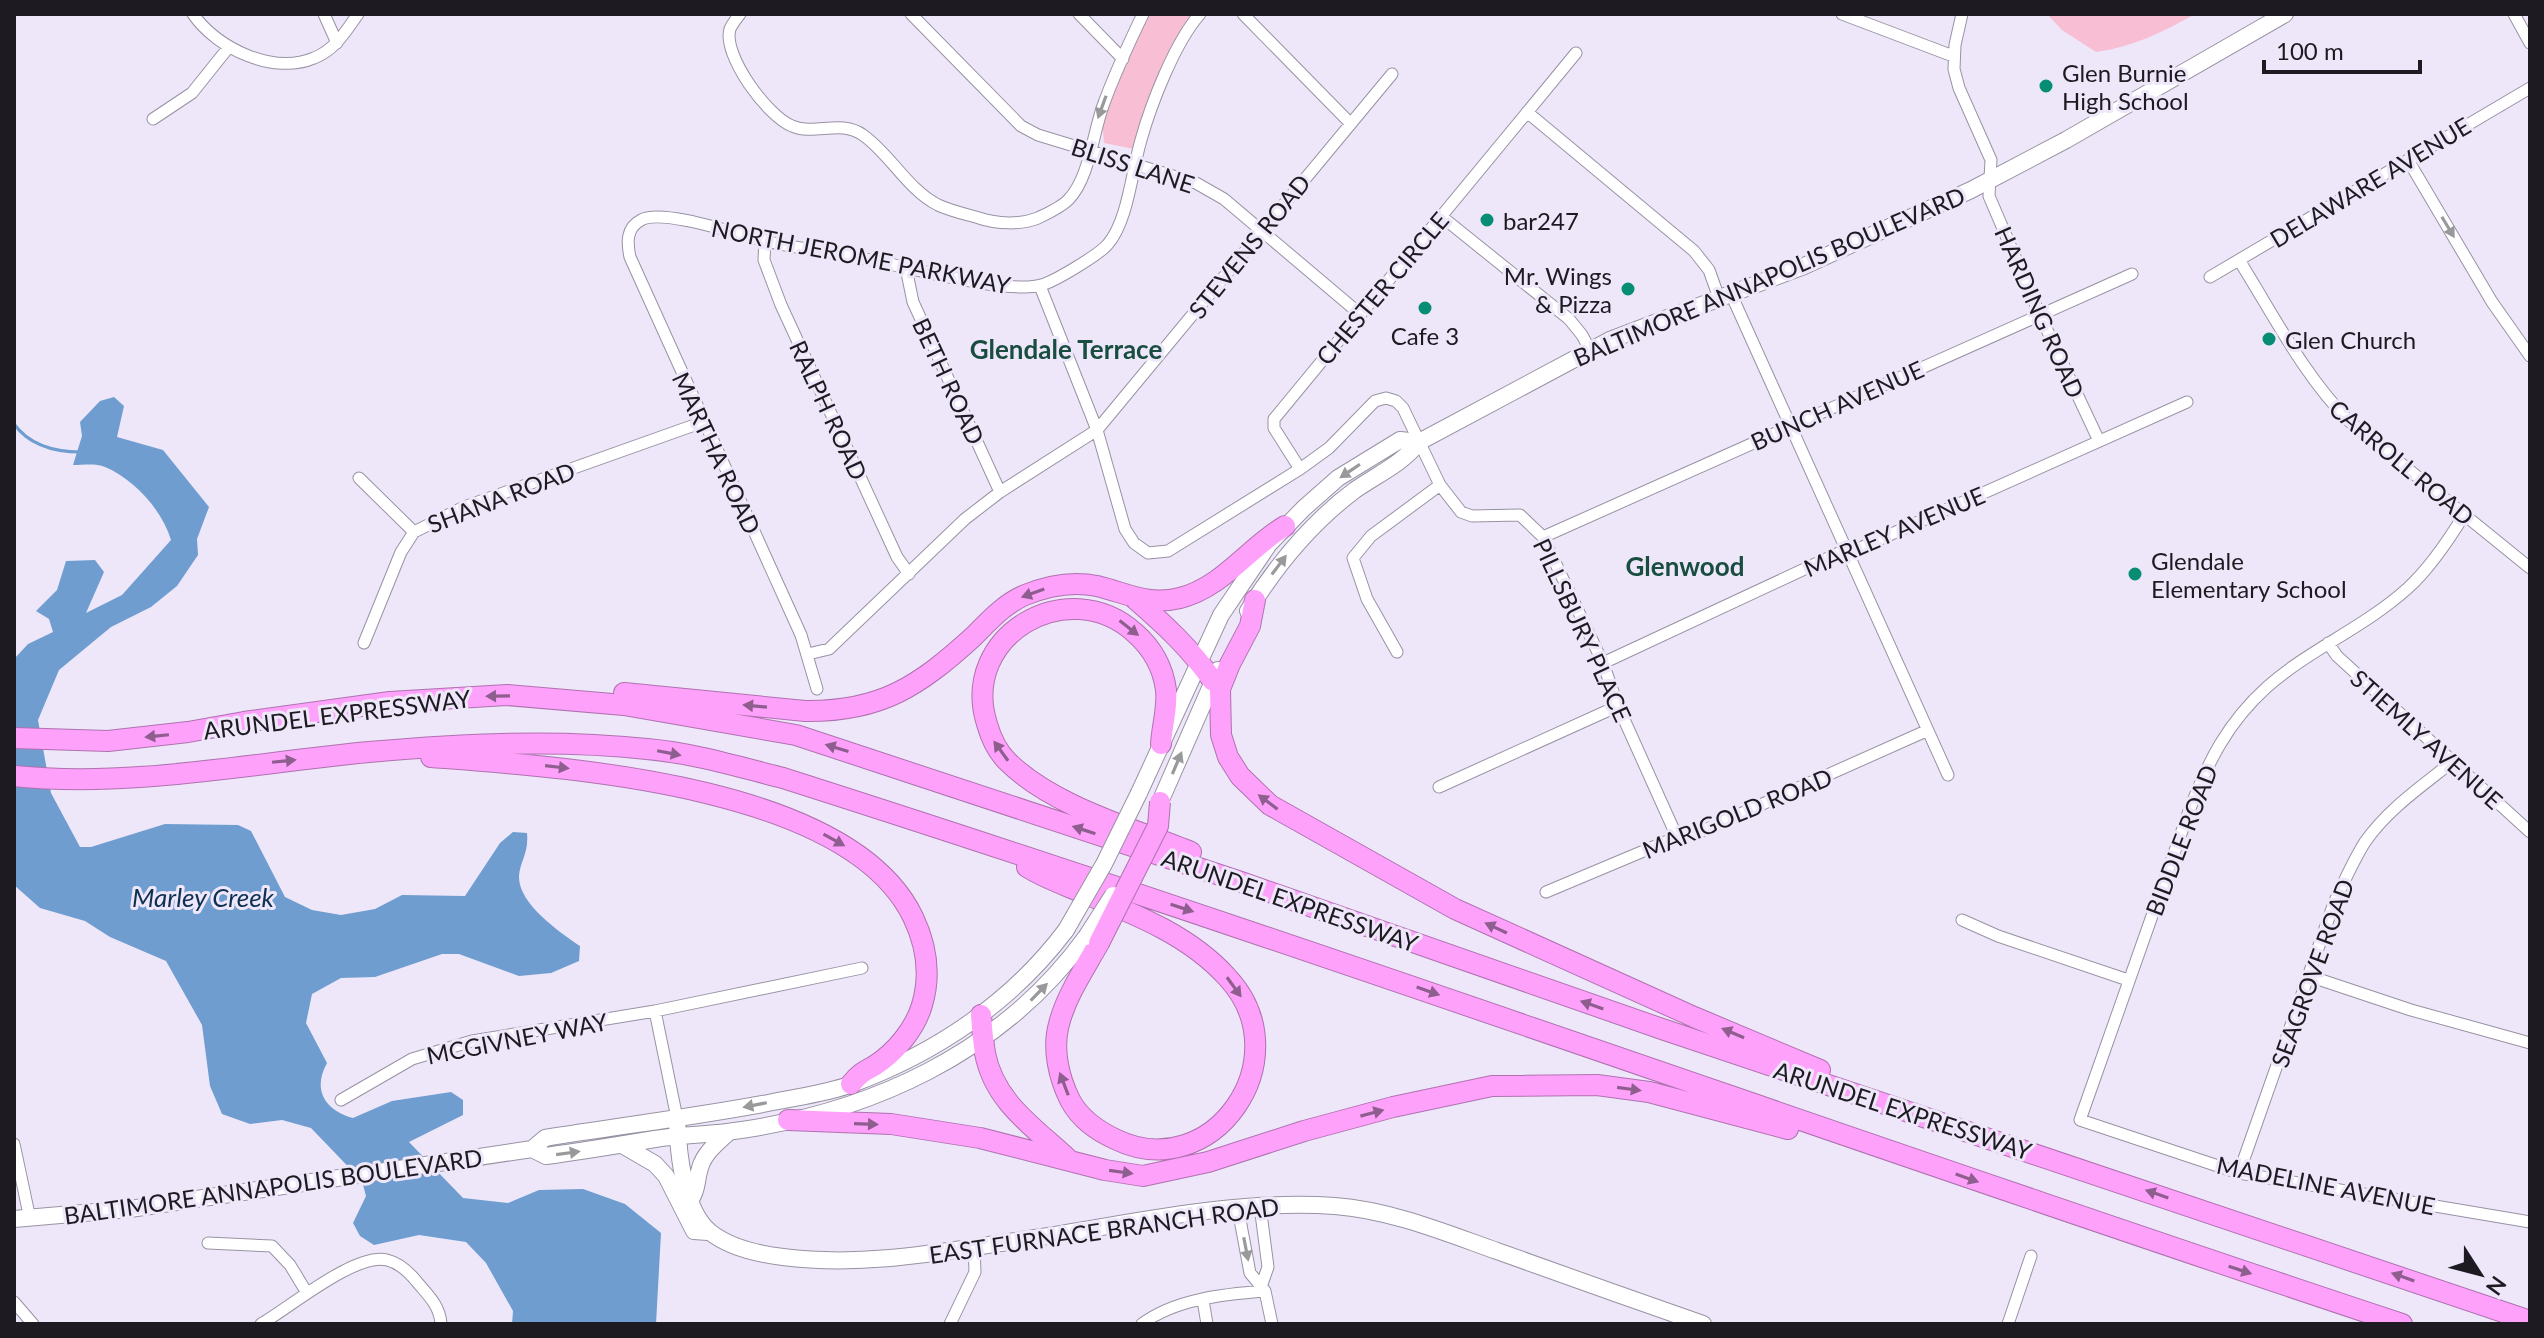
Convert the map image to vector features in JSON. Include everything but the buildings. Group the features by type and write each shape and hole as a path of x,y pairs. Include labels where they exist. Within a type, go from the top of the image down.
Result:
{"highway":[{"path":"544,698 561,687 805,711 855,707 884,700 921,681 1005,606 1034,591 1064,584 1095,586 1135,599 1177,599 1208,587 1230,571 1263,539 1285,526"},
{"path":"1135,599 1158,616 1213,681"},
{"path":"1255,600 1250,626 1220,689 1221,735 1228,757 1240,776 1270,805 1455,909 1694,1017 1833,1075 1851,1093"},
{"path":"1161,744 1166,691 1160,665 1145,642 1124,623 1088,609 1058,609 1029,619 1008,635 995,651 983,687 982,711 990,735 1005,759 1022,775 1057,796 1224,865 1238,881"},
{"name":"ARUNDEL EXPRESSWAY","path":"14,738 108,741 390,702 507,695 624,705 796,735 1238,881 1851,1093 2530,1321"},
{"name":"ARUNDEL EXPRESSWAY","path":"14,776 65,779 164,774 367,752 456,745 535,744 649,749 783,778 1211,917 2402,1324"},
{"path":"367,752 557,766 671,786 732,800 791,819 860,855 885,875 904,898 927,958 925,989 916,1020 893,1051 874,1066 861,1071 851,1084"},
{"path":"1002,848 1031,869 1162,928 1206,957 1239,992 1254,1033 1255,1063 1250,1084 1238,1106 1203,1137 1179,1146 1158,1150 1123,1143 1096,1130 1075,1109 1059,1072 1058,1025 1092,940 1158,826 1160,802"},
{"path":"981,1015 985,1054 993,1077 1009,1104 1021,1119 1071,1162"},
{"path":"788,1120 891,1124 980,1138 1071,1162 1143,1176 1208,1162 1393,1107 1492,1086 1597,1085 1649,1092 1810,1135 1894,1152"}],"main road":[{"name":"BALTIMORE ANNAPOLIS BOULEVARD","path":"1160,802 1213,681 1255,600 1279,564 1301,539 1355,491 1406,458 1419,442 1590,350 1650,323 1847,247 1990,181 2285,14"},
{"name":"BALTIMORE ANNAPOLIS BOULEVARD","path":"22,1219 110,1212 532,1149 545,1138 814,1095 851,1084 922,1053 981,1015 1029,975 1066,930 1104,864 1234,594 1257,560 1285,526 1318,494 1400,440 1419,442"},
{"name":"BALTIMORE ANNAPOLIS BOULEVARD","path":"532,1149 546,1156 729,1132 854,1104 928,1073 984,1038 1038,993 1092,940"},
{"path":"677,1118 677,1137 690,1200 695,1213 710,1232"},
{"path":"690,1200 697,1190 700,1165 729,1132"},
{"name":"EAST FURNACE BRANCH ROAD","path":"624,1146 655,1164 666,1176 694,1231 710,1232 732,1245 752,1251 825,1262 917,1256 1260,1206 1340,1206 1382,1214 1471,1242 1703,1324"}],"street":[{"path":"193,14 207,31 228,48 283,66 315,58 337,43 358,14"},
{"path":"324,14 337,43"},
{"path":"740,14 730,27 731,52 759,96 782,120 805,130 848,128 863,135 933,202 990,222 1036,219 1070,199 1091,151 1103,105 1143,14"},
{"name":"BLISS LANE","path":"911,14 1021,126 1038,135 1196,183 1224,199 1360,314"},
{"path":"1079,14 1123,59"},
{"name":"NORTH JEROME PARKWAY","path":"641,220 660,216 906,268 1017,287 1040,286 1092,257 1108,244 1119,225 1141,139 1176,51 1200,14"},
{"path":"1243,14 1350,123"},
{"path":"1842,14 1953,56 1962,14"},
{"path":"2514,14 2530,43"},
{"path":"153,119 192,93 228,48"},
{"name":"CHESTER CIRCLE","path":"1300,469 1274,428 1274,419 1576,53"},
{"name":"HARDING ROAD","path":"1953,56 1959,88 1991,160 1989,196 2099,441"},
{"name":"STEVENS ROAD","path":"808,654 829,649 965,519 1000,492 1097,430 1392,74"},
{"name":"DELAWARE AVENUE","path":"2210,277 2530,88"},
{"path":"1527,112 1694,251 1709,270 1791,426 1948,775"},
{"path":"2408,160 2492,302 2530,356"},
{"path":"1441,216 1569,319 1590,350"},
{"name":"MARTHA ROAD","path":"641,220 628,237 630,257 808,654 817,689"},
{"name":"RALPH ROAD","path":"765,240 764,260 781,305 897,557 909,574"},
{"name":"CARROLL ROAD","path":"2239,260 2313,380 2329,400 2350,422 2530,568"},
{"name":"BETH ROAD","path":"906,268 913,302 1000,492"},
{"name":"BUNCH AVENUE","path":"1543,537 2132,274"},
{"path":"1040,286 1097,430 1125,529 1134,543 1148,553 1176,547 1300,469"},
{"name":"PILLSBURY PLACE","path":"1300,469 1329,448 1375,401 1386,398 1396,401 1403,408 1440,485 1461,512 1472,516 1520,515 1543,537 1603,663 1618,706 1677,837"},
{"name":"MARLEY AVENUE","path":"1603,663 1841,552 1849,553 2187,402"},
{"name":"SHANA ROAD","path":"364,643 401,552 414,532 464,507 703,422"},
{"path":"359,478 414,532"},
{"path":"1397,652 1367,599 1353,558 1371,536 1440,485"},
{"name":"BIDDLE ROAD","path":"2080,1120 2207,764 2227,733 2267,688 2407,589 2464,515"},
{"name":"STIEMLY AVENUE","path":"2328,643 2337,656 2530,832"},
{"path":"1439,787 1618,706"},
{"name":"MARIGOLD ROAD","path":"1546,892 1677,837 1702,831 1926,731"},
{"name":"SEAGROVE ROAD","path":"2239,1173 2334,903 2364,844 2396,807 2452,762"},
{"path":"1962,920 1998,936 2128,980"},
{"name":"MCGIVNEY WAY","path":"341,1100 412,1059 472,1041 655,1011 862,968"},
{"path":"2309,976 2411,1010 2530,1043"},
{"path":"655,1011 677,1118"},
{"name":"MADELINE AVENUE","path":"2080,1120 2239,1173 2530,1222"},
{"path":"14,1144 22,1219"},
{"path":"1260,1206 1268,1267 1264,1288 1272,1324"},
{"path":"1238,1209 1250,1273 1264,1288"},
{"path":"208,1243 272,1246 290,1265 307,1293"},
{"path":"950,1324 975,1272 974,1247"},
{"path":"2008,1324 2031,1256"},
{"path":"261,1324 307,1293 370,1260 387,1259 407,1269 437,1306 440,1323"},
{"path":"1142,1324 1171,1308 1264,1288"},
{"path":"1203,1300 1207,1324"},
{"path":"14,1302 33,1324"}],"shaded area":[{"path":"1148,14 1193,14 1166,62 1134,149 1104,143 1102,119"},
{"path":"2047,14 2195,14 2147,38 2096,52 2062,30"}],"water":[{"name":"Marley Creek","path":"114,397 124,406 117,437 163,450 209,507 197,539 198,555 177,586 151,607 111,627 59,670 38,720 51,793 80,847 91,847 165,824 238,825 251,831 285,897 312,910 341,915 375,909 402,895 465,896 500,843 513,832 527,833 519,876 525,897 542,917 580,946 579,961 551,973 519,976 459,954 442,954 375,977 341,978 312,994 306,1023 327,1063 321,1090 335,1110 353,1118 392,1101 451,1092 463,1100 463,1115 409,1142 463,1198 508,1203 539,1190 583,1189 625,1204 661,1233 656,1324 512,1324 513,1311 486,1263 466,1242 419,1235 374,1245 360,1236 353,1223 366,1196 362,1181 311,1128 282,1120 250,1124 222,1114 210,1086 202,1025 166,961 110,937 85,921 40,908 14,885 14,659 28,644 53,632 49,619 36,611 57,590 66,561 95,560 104,572 86,613 122,595 171,540 154,507 126,479 101,466 73,465 82,436 80,422 100,401"}],"waterway":[{"name":"Marley Creek","path":"14,424 35,443 62,451 81,452"}],"place":[{"name":"Glen Burnie High School","path":"2046,86"},
{"name":"bar247","path":"1487,220"},
{"name":"Mr. Wings & Pizza","path":"1628,289"},
{"name":"Cafe 3","path":"1425,308"},
{"name":"Glen Church","path":"2269,339"},
{"name":"Glendale Elementary School","path":"2135,574"}],"district":[{"name":"Glendale Terrace","path":"1066,349"},
{"name":"Glenwood","path":"1685,566"}]}
